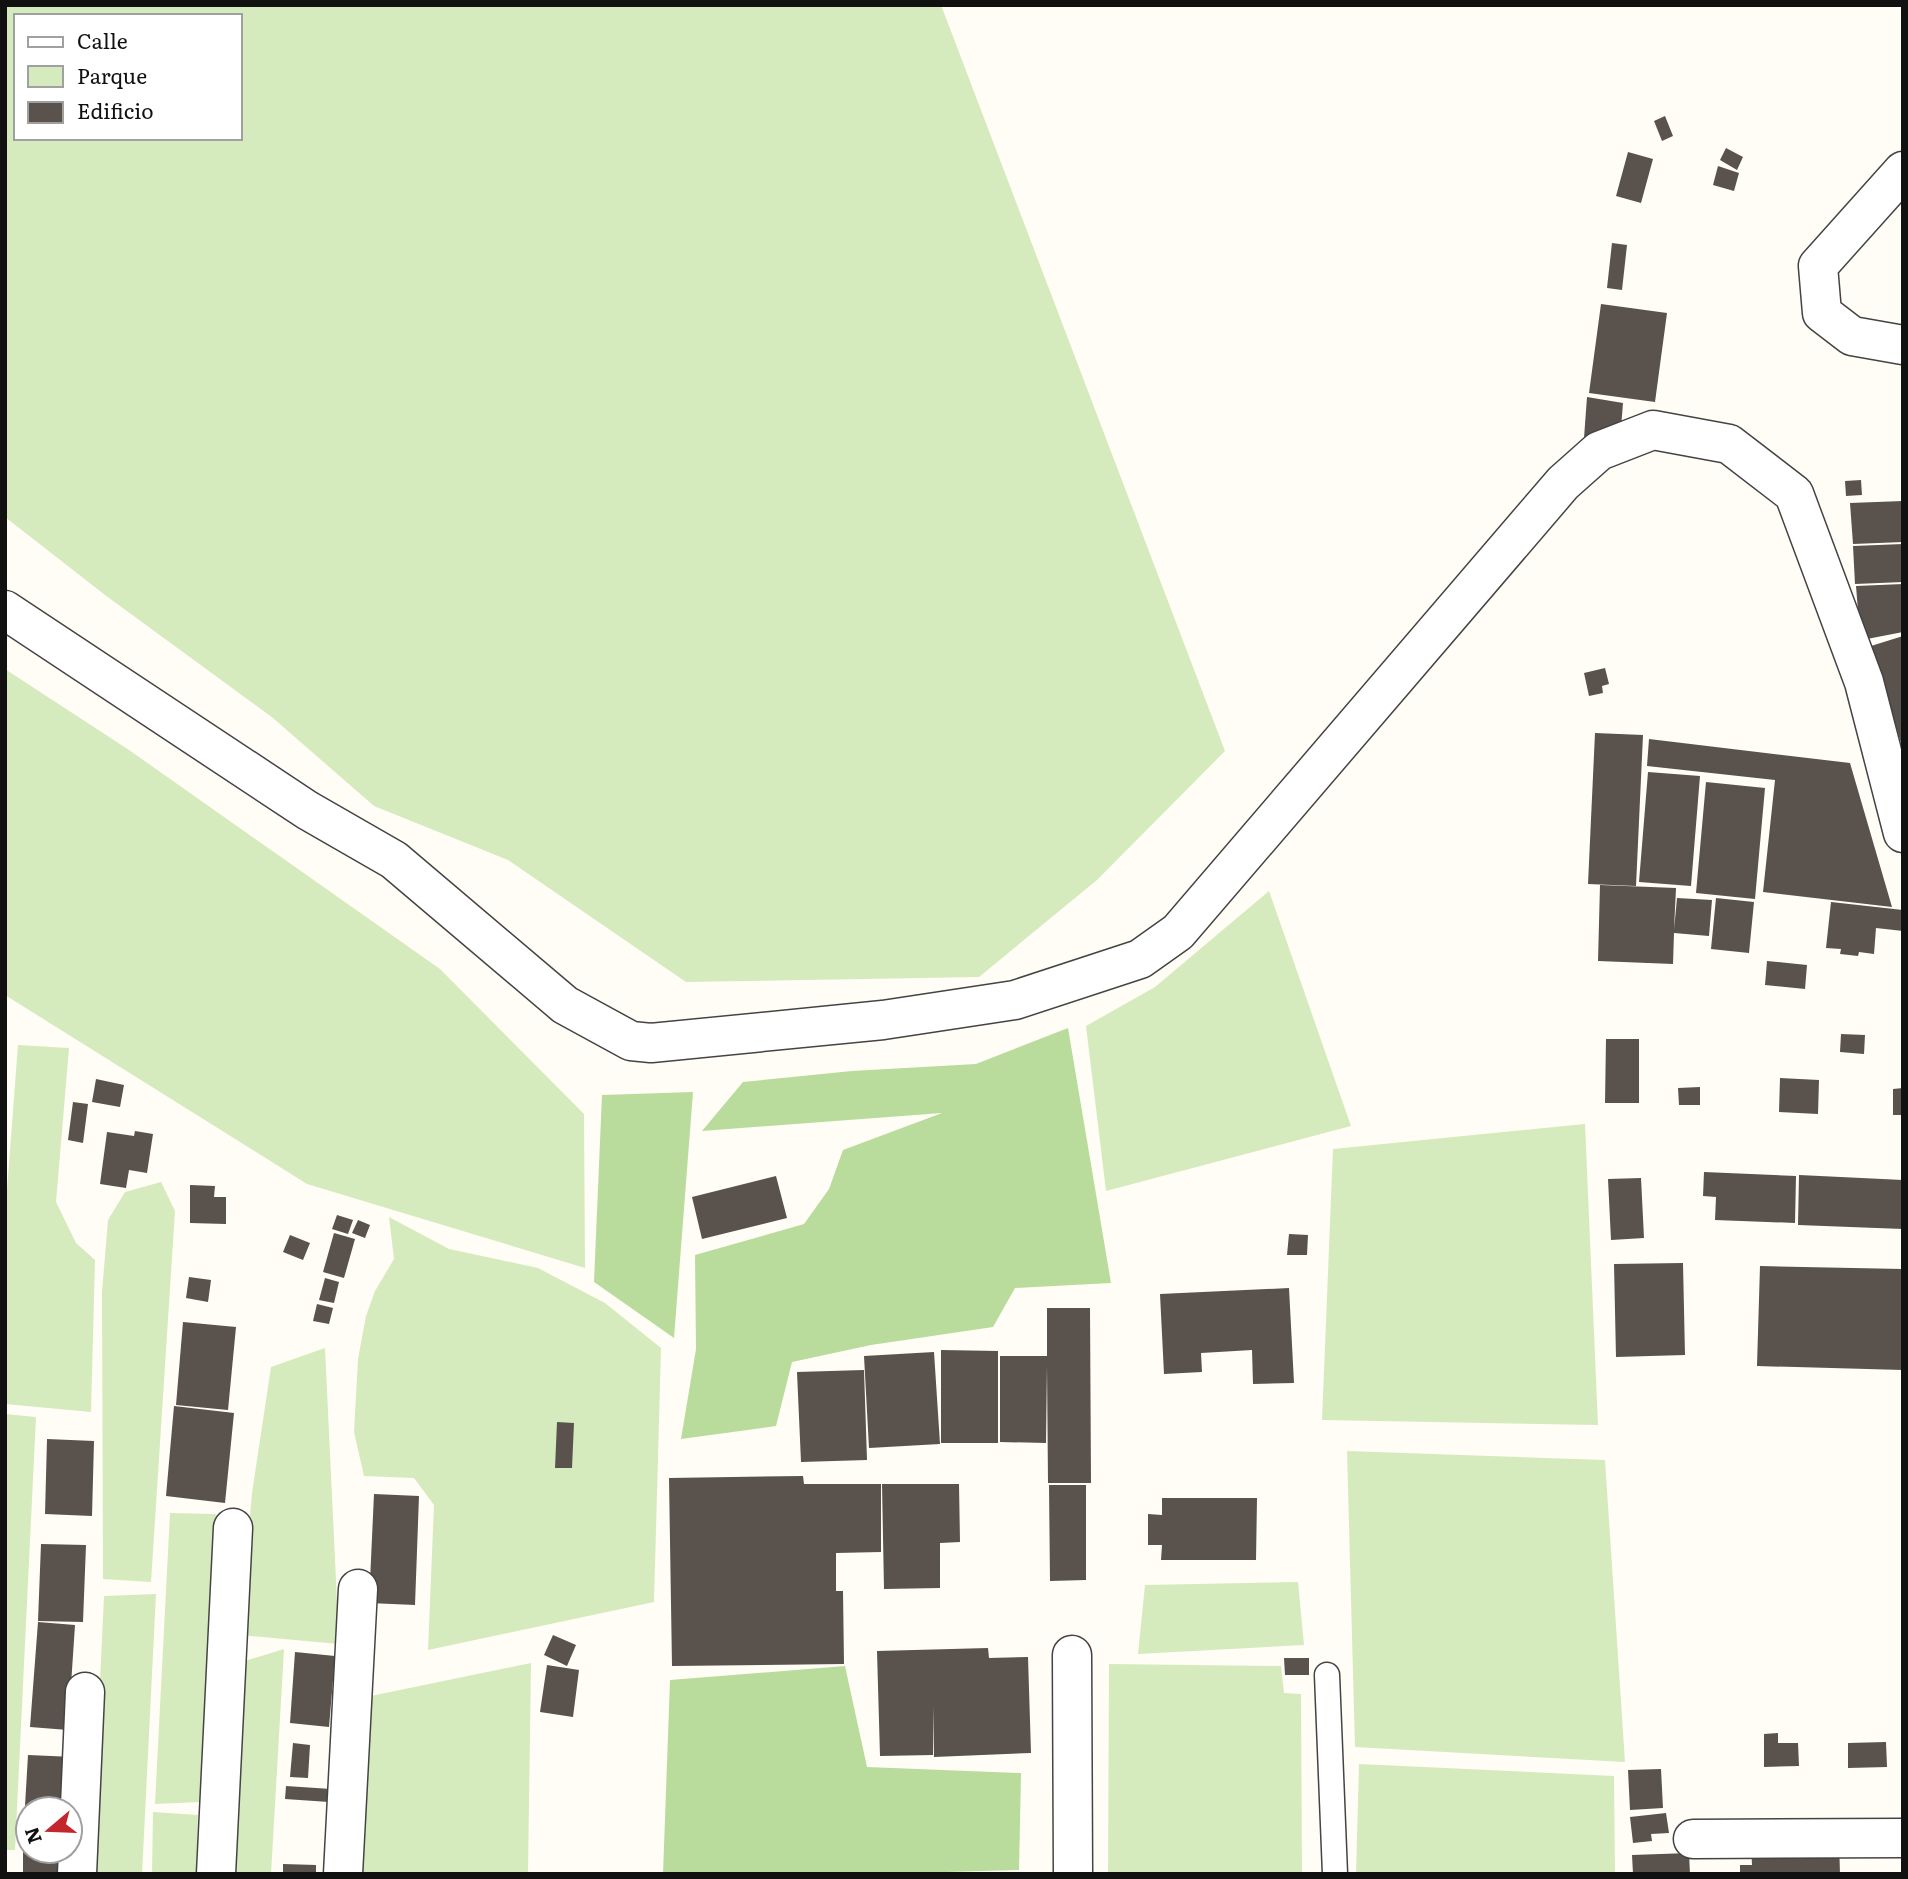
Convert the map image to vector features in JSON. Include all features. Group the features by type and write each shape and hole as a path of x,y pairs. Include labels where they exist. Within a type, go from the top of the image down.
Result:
{"street":[{"path":"1903,171 1818,266 1822,313 1852,336 1903,345"},
{"path":"5,610 307,810 394,860 565,1005 631,1041 650,1043 883,1020 1015,1000 1140,959 1178,932 1563,483 1599,451 1653,430 1729,444 1794,494 1864,682 1903,833"},
{"path":"216,1874 233,1528"},
{"path":"343,1874 358,1589"},
{"path":"1072,1655 1073,1874"},
{"path":"77,1874 85,1692"},
{"path":"1693,1839 1903,1838"}],"lane":[{"path":"1327,1675 1335,1874"}],"green space":[{"path":"5,5 941,5 1225,751 1097,880 979,977 686,982 508,860 374,806 273,718 105,595 5,517"},
{"path":"5,669 129,750 440,969 584,1114 585,1268 307,1184 5,995"},
{"path":"1269,891 1351,1126 1106,1191 1086,1026 1155,987"},
{"path":"1068,1028 1111,1283 1015,1288 993,1327 871,1345 792,1362 776,1426 681,1439 696,1349 695,1255 804,1224 829,1189 843,1150 942,1113 702,1131 743,1082 852,1071 976,1064"},
{"path":"18,1045 69,1048 56,1202 76,1243 95,1260 91,1412 5,1404 5,1216"},
{"path":"693,1092 674,1338 594,1282 602,1095"},
{"path":"1585,1124 1598,1425 1322,1420 1333,1149"},
{"path":"161,1182 175,1211 151,1582 103,1579 102,1292 108,1220 125,1192"},
{"path":"389,1217 449,1249 538,1268 605,1303 661,1348 654,1602 428,1650 434,1505 414,1478 364,1476 354,1432 358,1359 366,1316 375,1291 394,1259"},
{"path":"325,1348 339,1644 240,1635 252,1493 271,1367"},
{"path":"5,1414 36,1417 18,1795 14,1795 14,1850 5,1850"},
{"path":"1347,1451 1605,1460 1625,1762 1355,1747"},
{"path":"170,1513 216,1514 201,1802 155,1804"},
{"path":"1298,1582 1304,1645 1138,1654 1145,1585"},
{"path":"156,1594 142,1874 91,1874 104,1596"},
{"path":"284,1649 271,1874 226,1874 235,1664"},
{"path":"531,1663 528,1874 358,1874 366,1697"},
{"path":"1109,1664 1281,1666 1284,1693 1301,1694 1302,1874 1108,1874"},
{"path":"845,1666 867,1767 1021,1773 1019,1870 876,1874 663,1874 670,1680"},
{"path":"1359,1764 1614,1776 1615,1874 1356,1874"},
{"path":"153,1812 198,1815 196,1874 152,1874"}],"building":[{"path":"1665,116 1673,136 1662,141 1654,121"},
{"path":"1726,148 1743,157 1737,170 1720,160"},
{"path":"1628,152 1653,159 1641,203 1616,196"},
{"path":"1718,166 1739,173 1734,191 1713,185"},
{"path":"1612,243 1627,245 1622,290 1607,288"},
{"path":"1601,304 1667,313 1655,402 1589,393"},
{"path":"1587,397 1623,403 1621,428 1584,438"},
{"path":"1861,480 1862,495 1846,496 1845,481"},
{"path":"1903,501 1903,542 1853,544 1850,503"},
{"path":"1903,544 1903,582 1855,584 1853,546"},
{"path":"1903,584 1903,632 1867,639 1858,611 1856,586"},
{"path":"1903,636 1903,746 1902,746 1871,646"},
{"path":"1605,668 1609,684 1602,686 1603,693 1589,696 1584,673"},
{"path":"1595,733 1643,735 1636,886 1588,884"},
{"path":"1649,739 1850,763 1892,907 1763,892 1775,780 1647,766"},
{"path":"1648,772 1700,776 1691,886 1639,882"},
{"path":"1706,782 1765,788 1755,899 1696,893"},
{"path":"1600,885 1676,888 1674,930 1677,898 1712,900 1709,936 1674,933 1673,964 1598,961"},
{"path":"1716,898 1754,902 1749,953 1711,949"},
{"path":"1831,902 1903,910 1903,931 1876,928 1874,954 1840,954 1841,949 1826,948"},
{"path":"1767,961 1807,965 1805,989 1765,985"},
{"path":"1841,1034 1865,1035 1864,1054 1840,1052"},
{"path":"1606,1039 1639,1039 1639,1103 1605,1103"},
{"path":"1780,1078 1819,1080 1818,1114 1779,1112"},
{"path":"96,1079 124,1085 120,1107 92,1102"},
{"path":"1700,1087 1700,1105 1679,1105 1678,1088"},
{"path":"1903,1088 1903,1115 1893,1115 1893,1089"},
{"path":"73,1102 88,1104 83,1143 68,1140"},
{"path":"135,1131 153,1134 147,1173 129,1170 126,1188 100,1184 107,1132 134,1136"},
{"path":"1704,1172 1796,1176 1795,1223 1715,1220 1716,1197 1703,1196"},
{"path":"1799,1175 1903,1180 1903,1229 1798,1225"},
{"path":"776,1176 787,1218 702,1239 692,1197"},
{"path":"1641,1178 1644,1238 1611,1240 1608,1179"},
{"path":"190,1185 215,1186 214,1197 226,1197 226,1224 190,1223"},
{"path":"337,1215 353,1220 348,1234 332,1229"},
{"path":"358,1220 370,1225 365,1238 352,1233"},
{"path":"334,1233 355,1239 344,1278 323,1272"},
{"path":"1289,1234 1308,1235 1307,1255 1287,1255"},
{"path":"290,1235 310,1243 303,1260 283,1252"},
{"path":"1683,1263 1685,1355 1616,1357 1614,1264"},
{"path":"1760,1266 1903,1269 1903,1370 1757,1366"},
{"path":"189,1277 211,1280 208,1302 186,1298"},
{"path":"325,1278 339,1282 334,1303 319,1300"},
{"path":"1289,1288 1294,1383 1253,1384 1252,1350 1201,1353 1202,1372 1164,1374 1160,1294"},
{"path":"317,1304 333,1308 329,1324 313,1321"},
{"path":"1047,1308 1090,1308 1091,1483 1048,1483 1047,1366 1046,1443 1000,1442 1000,1356 1047,1356"},
{"path":"183,1322 236,1327 228,1410 176,1405"},
{"path":"941,1350 998,1351 998,1443 941,1443"},
{"path":"934,1352 940,1444 869,1448 864,1356"},
{"path":"864,1370 867,1460 801,1462 797,1372"},
{"path":"174,1406 234,1413 225,1503 166,1496"},
{"path":"557,1422 574,1423 572,1468 555,1468"},
{"path":"47,1439 94,1441 92,1516 45,1514"},
{"path":"803,1476 804,1484 881,1484 881,1552 836,1553 836,1591 843,1591 844,1664 672,1666 669,1478"},
{"path":"882,1484 959,1484 960,1542 940,1543 940,1588 884,1589"},
{"path":"1049,1485 1086,1485 1086,1580 1050,1581"},
{"path":"374,1494 419,1496 415,1605 369,1603"},
{"path":"1162,1498 1257,1498 1256,1560 1161,1560 1162,1545 1148,1545 1148,1514 1162,1515"},
{"path":"41,1544 86,1545 83,1622 38,1621"},
{"path":"38,1622 75,1625 68,1730 30,1727"},
{"path":"553,1635 576,1645 567,1666 544,1655"},
{"path":"988,1648 989,1658 1028,1657 1031,1753 934,1757 933,1706 933,1755 880,1756 877,1651"},
{"path":"295,1652 335,1656 329,1727 290,1723"},
{"path":"1284,1658 1309,1658 1309,1675 1285,1675"},
{"path":"547,1665 579,1670 573,1717 540,1712"},
{"path":"1778,1733 1778,1743 1798,1743 1799,1766 1764,1767 1764,1734"},
{"path":"1886,1742 1887,1767 1848,1768 1848,1743"},
{"path":"293,1743 310,1745 308,1778 290,1777"},
{"path":"28,1755 74,1757 73,1795 26,1795"},
{"path":"1661,1769 1663,1808 1630,1810 1628,1770"},
{"path":"286,1786 331,1789 329,1802 285,1799"},
{"path":"1666,1813 1669,1833 1651,1834 1652,1841 1633,1843 1630,1817"},
{"path":"1839,1840 1840,1874 1740,1874 1740,1865 1752,1865 1751,1842"},
{"path":"1689,1853 1690,1874 1633,1874 1632,1855"},
{"path":"283,1864 316,1865 316,1874 283,1874"},
{"path":"23,1865 71,1865 71,1874 23,1874"}]}
